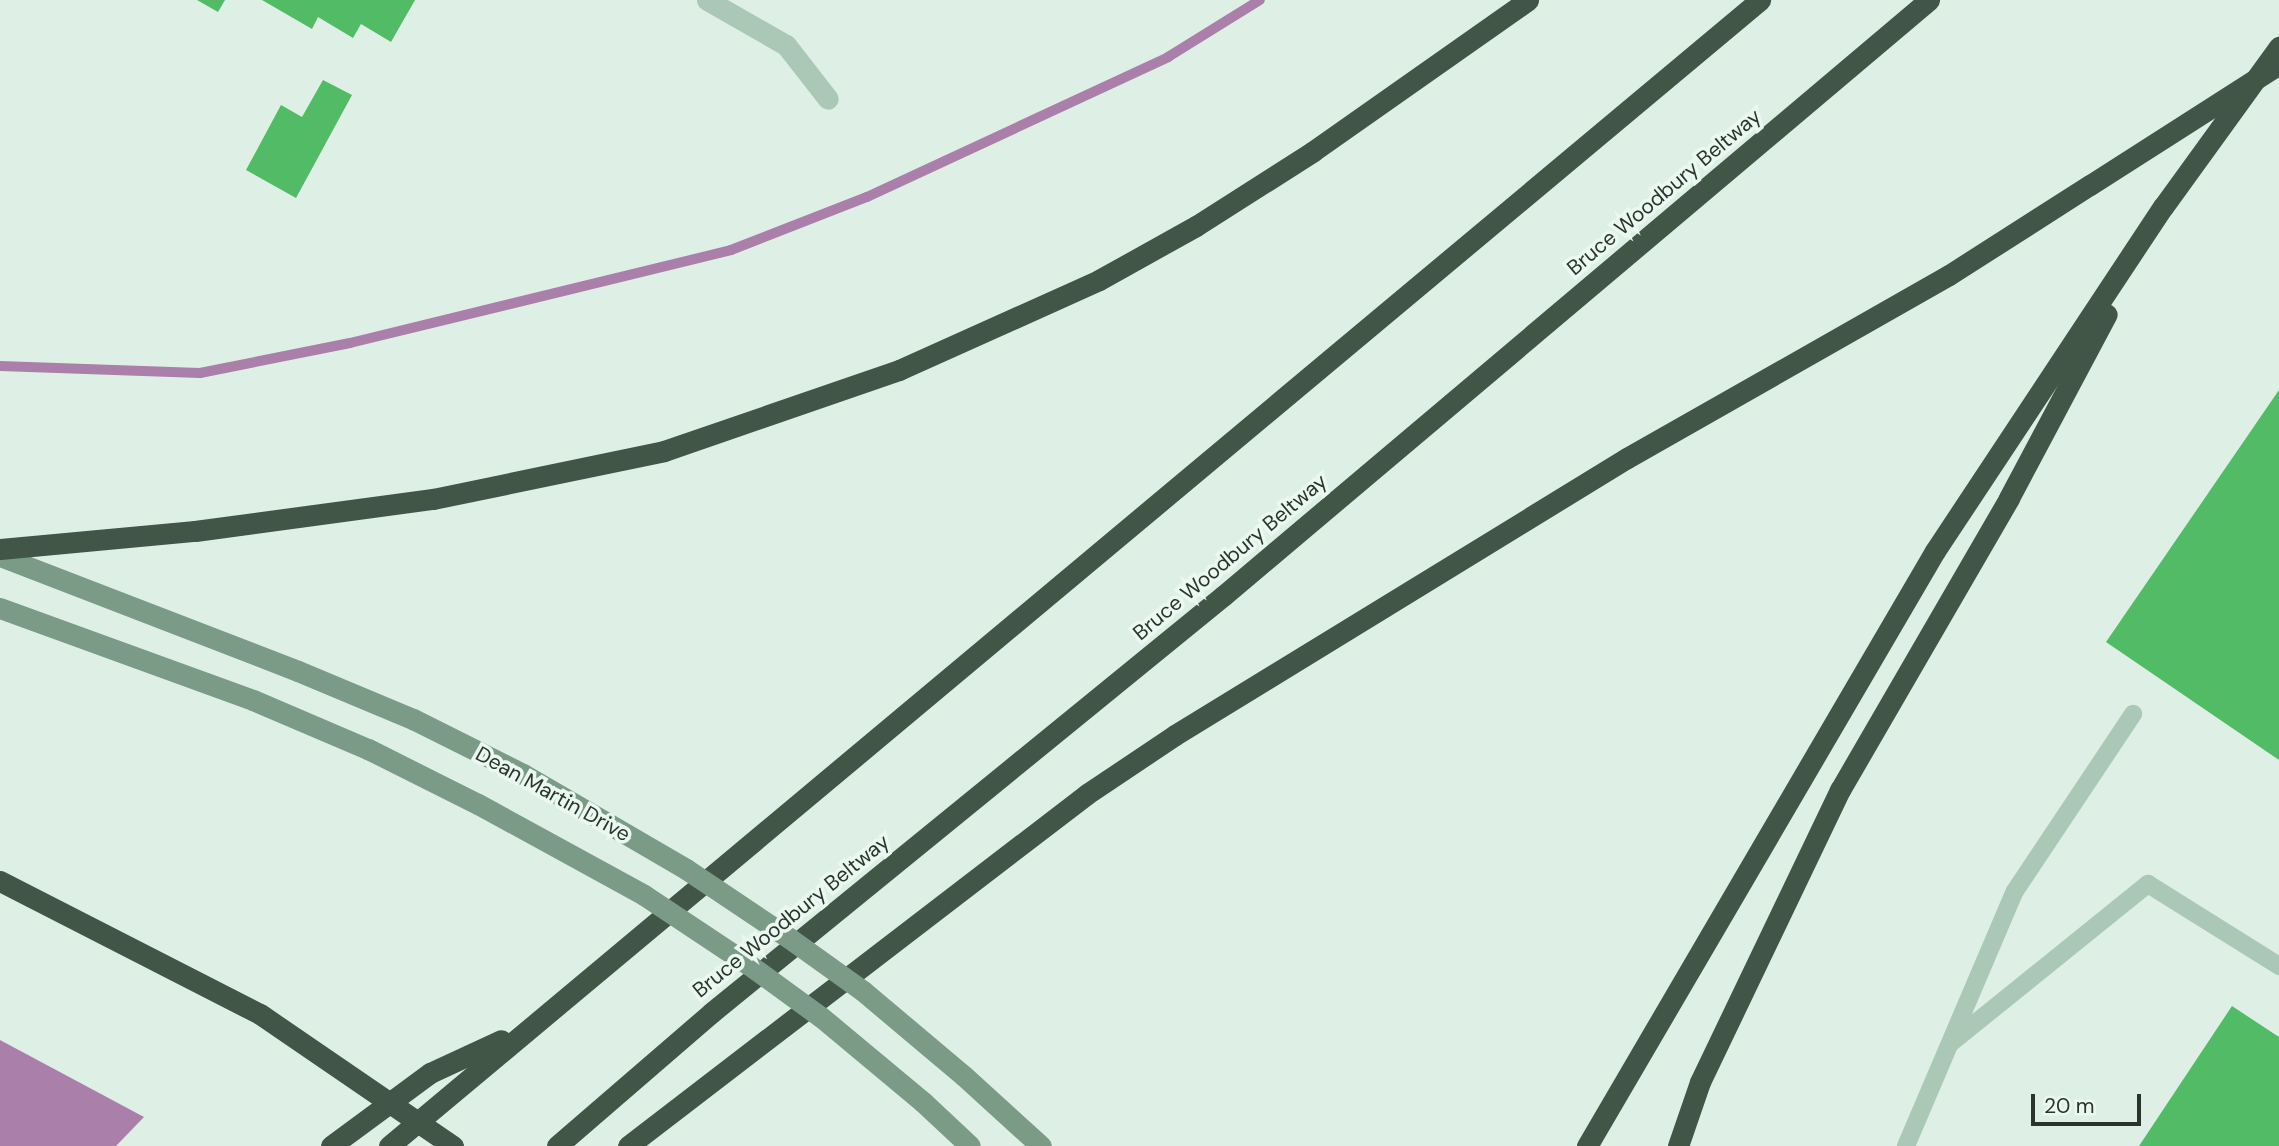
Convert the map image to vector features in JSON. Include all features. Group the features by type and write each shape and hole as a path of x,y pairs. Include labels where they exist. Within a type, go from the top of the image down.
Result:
{"highway":[{"path":"0,549 195,531 433,499 664,451 899,370 1099,280 1196,226 1312,152 1528,0"},
{"path":"390,1146 525,1029 1048,600 1760,0"},
{"name":"Bruce Woodbury Beltway","path":"557,1146 711,1013 1234,587 1929,0"},
{"path":"1587,1146 1935,551 2164,207 2279,47"},
{"path":"628,1146 1087,794 1175,735 1627,458 1949,275 2279,64"},
{"path":"1678,1146 1700,1082 1840,790 2009,498 2164,207"},
{"path":"0,881 260,1014 453,1146"},
{"path":"331,1146 430,1073 525,1029"}],"main road":[{"name":"Dean Martin Drive","path":"0,556 413,719 523,775 686,869 789,938 863,991 964,1076 1041,1146"},
{"name":"Dean Martin Drive","path":"0,608 264,705 368,749 478,804 644,895 748,964 821,1017 923,1102 970,1146"}],"street":[{"path":"707,0 786,45 828,99"}],"lane":[{"path":"1906,1146 2015,891 2133,714"},
{"path":"1949,1044 2148,884 2279,966"}],"shaded area":[{"path":"0,1040 144,1117 116,1146 0,1146"}],"building":[{"path":"197,0 225,0 218,12"},
{"path":"262,0 415,0 391,42 361,24 353,38 318,17 312,29"},
{"path":"323,80 352,95 296,198 246,170 281,105 302,117"},
{"path":"2279,390 2279,760 2106,642"},
{"path":"2232,1006 2279,1037 2279,1146 2139,1146"}],"waterway":[{"path":"0,366 200,373 350,343 731,250 867,197 1168,57 1260,0"}]}
